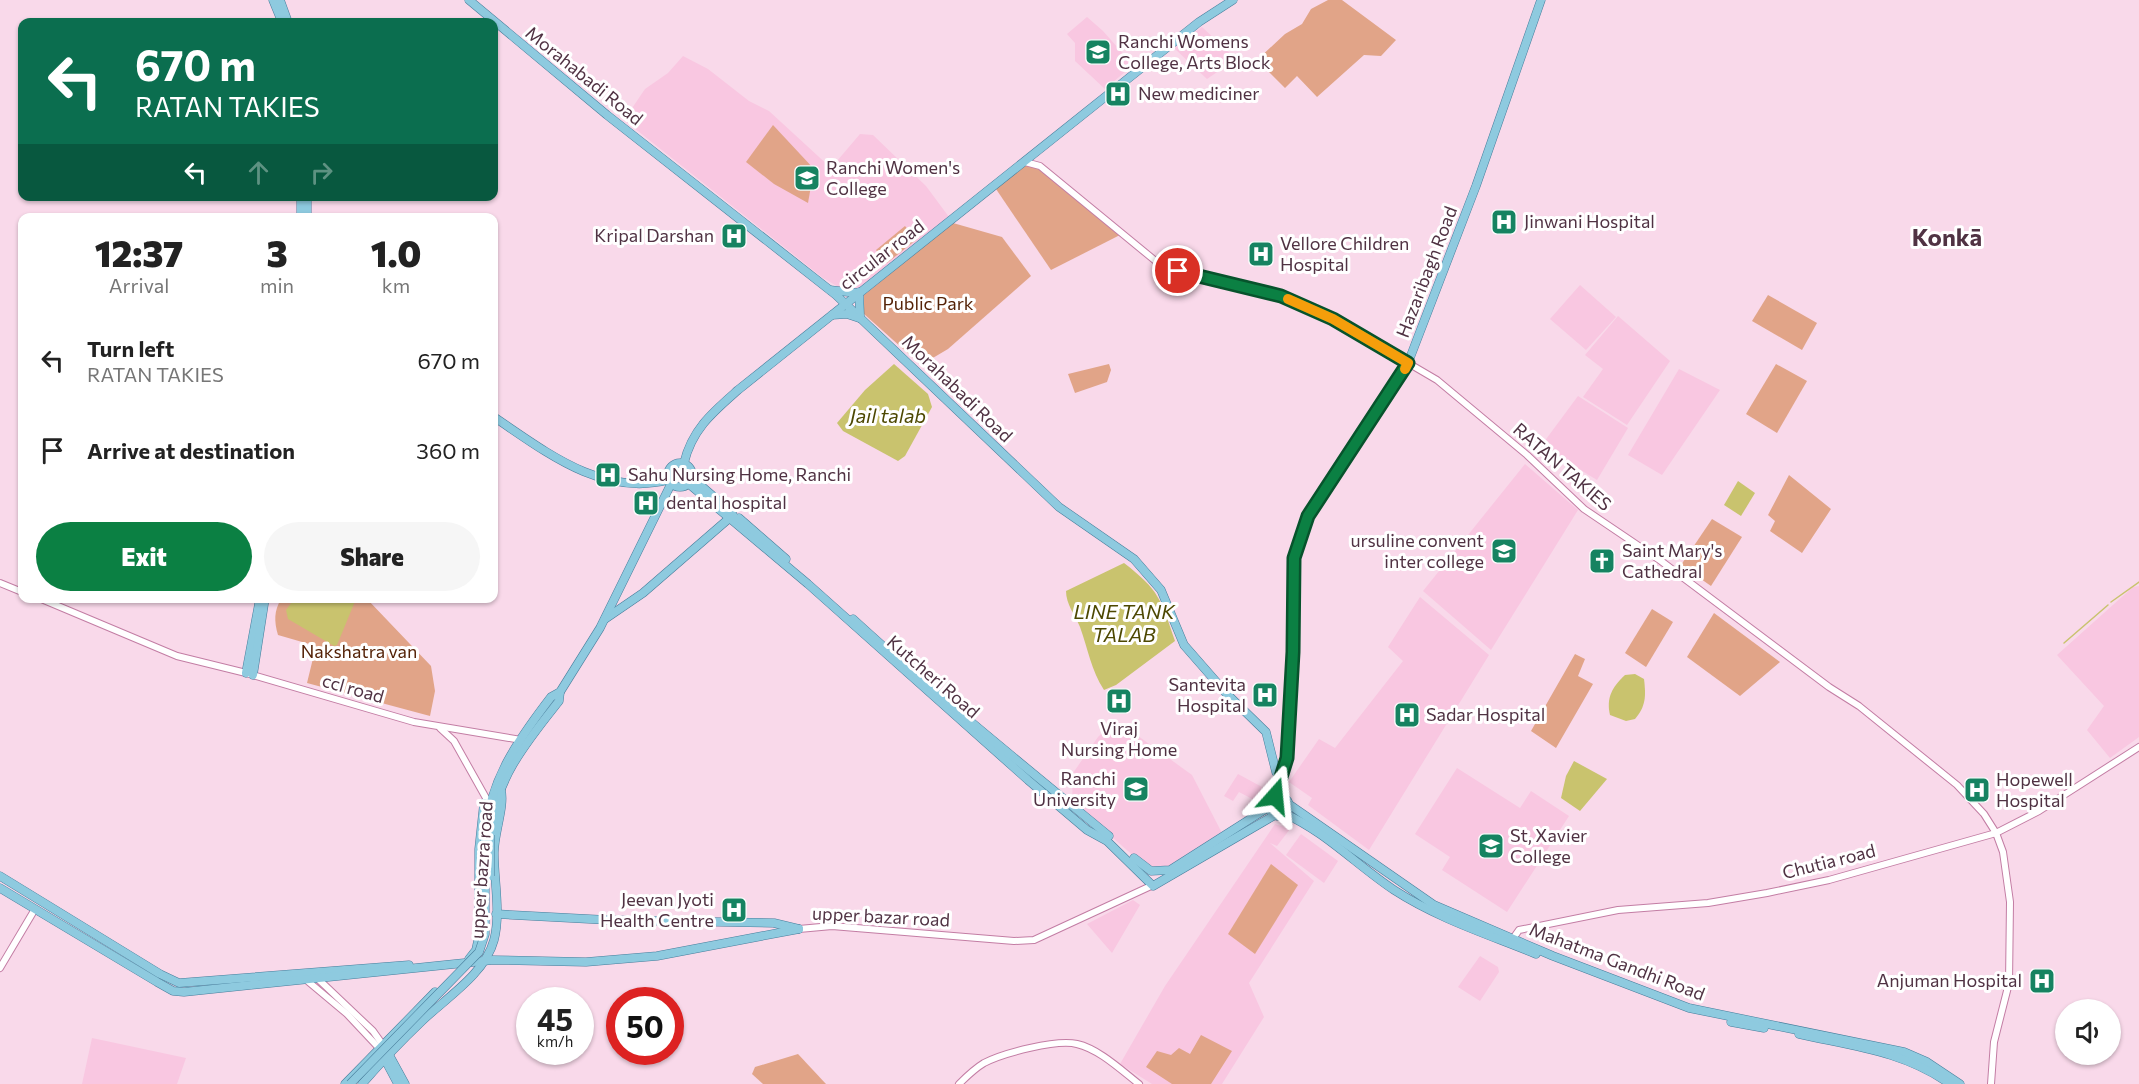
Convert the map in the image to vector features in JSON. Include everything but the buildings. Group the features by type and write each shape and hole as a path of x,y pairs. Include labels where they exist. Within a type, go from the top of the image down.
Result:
{"main road":[{"path":"273,0 280,18"},
{"path":"280,0 287,18"},
{"name":"Morahabadi Road","path":"469,0 491,18"},
{"name":"circular road","path":"670,482 670,466 684,463 693,434 710,415 845,303 1198,22 1233,0"},
{"name":"Hazaribagh Road","path":"1275,796 1287,758 1293,652 1292,580 1299,537 1308,516 1408,363 1476,186 1541,0"},
{"name":"Morahabadi Road","path":"498,24 607,115 832,292 1059,507 1134,559 1154,579 1161,590 1184,645 1226,693 1266,732 1280,781"},
{"path":"832,292 858,293 863,319 847,314 833,314 832,292"},
{"path":"498,419 587,475 609,481 670,482 680,487 690,481 691,469 684,463"},
{"name":"Kutcheri Road","path":"690,481 1028,780 1087,830 1107,841 1155,885"},
{"path":"498,789 516,758 559,701 560,692 605,619 670,482"},
{"path":"646,483 662,490 665,494"},
{"path":"605,619 643,593 732,516 1051,791 1146,868 1164,871 1269,807"},
{"path":"249,674 259,603"},
{"path":"249,674 265,603"},
{"path":"350,1084 410,1020 467,967 482,947 485,934 488,835 498,789 519,740 551,697 560,692"},
{"path":"1155,885 1275,815 1285,814 1290,805 1284,796 1280,781"},
{"name":"upper bazra road","path":"345,1084 380,1045 476,950 479,936 479,849 486,798 498,789 503,799 496,823 494,849 496,914 494,939 487,960 386,1055 362,1084"},
{"path":"1275,815 1269,807 1270,801 1275,796 1284,796"},
{"name":"Mahatma Gandhi Road","path":"1290,805 1434,905 1511,941 1687,1011 1903,1057 1926,1068 1950,1084"},
{"name":"Mahatma Gandhi Road","path":"1285,814 1424,908 1689,1008 1905,1052 1927,1062 1960,1084"},
{"path":"356,1084 416,1021 474,967 486,949 490,930 488,835"},
{"path":"0,876 173,981 198,983 300,975 313,978"},
{"path":"0,888 173,991 194,993 313,978"},
{"path":"496,914 608,920 774,923 799,929"},
{"name":"upper bazar road","path":"313,978 487,960 586,962 657,957 799,929"},
{"path":"380,1045 405,1084"},
{"path":"386,1055 398,1084"}],"street":[{"name":"RATAN TAKIES","path":"1035,154 1040,166"},
{"name":"RATAN TAKIES","path":"1025,162 1040,166 1158,263 1178,271 1281,296 1333,319 1455,394 1527,455 1584,509 1660,561 1885,726 1957,785 1984,814 1996,833 2003,852 2008,881 2011,951 2008,995 1994,1042 1991,1084"},
{"path":"0,583 18,590"},
{"name":"ccl road","path":"51,603 177,656 249,674 414,722 528,742"},
{"path":"437,726 454,741 486,798"},
{"name":"Chutia road","path":"1511,941 1518,930 1595,913 1708,903 1829,880 1996,833 2039,811 2139,747"},
{"name":"upper bazar road","path":"799,929 832,926 1014,941 1034,940 1155,885"},
{"path":"0,968 35,909"},
{"path":"313,978 380,1045"},
{"path":"313,978 361,1019 380,1045"},
{"path":"959,1084 974,1069 993,1059 1051,1043 1080,1044 1139,1084"}],"shaded area":[{"name":"Ranchi Womens College, Arts Block","path":"1087,17 1103,31 1133,65 1105,89 1075,61 1075,43 1067,34"},
{"path":"1202,27 1236,59 1207,79 1174,48"},
{"name":"Ranchi Women's College","path":"683,56 708,69 749,101 769,111 831,168 860,134 873,135 926,186 949,217 855,291 840,288 823,278 624,120 645,89 668,73"},
{"path":"1580,285 1616,317 1586,350 1550,319"},
{"path":"1618,316 1670,361 1627,425 1583,397 1603,369 1585,355"},
{"path":"1679,369 1720,390 1662,475 1628,455"},
{"path":"1578,396 1628,428 1597,480 1541,446"},
{"name":"ursuline convent inter college","path":"1525,464 1578,510 1491,650 1423,591"},
{"path":"2139,586 2139,737 2110,758 2087,730 2104,706 2057,655 2133,587"},
{"name":"Sadar Hospital","path":"1420,597 1489,655 1369,850 1308,805 1312,798 1289,782 1319,739 1335,748 1403,661 1388,647"},
{"name":"Ranchi University","path":"1116,720 1192,775 1223,835 1173,867 1145,866 1072,802 1073,773 1098,737"},
{"name":"St, Xavier College","path":"1457,768 1520,808 1531,791 1569,816 1507,912 1442,870 1450,857 1415,834"},
{"path":"1238,774 1262,787 1256,801 1239,792 1233,801 1224,796"},
{"path":"1275,824 1290,829 1277,846 1270,843 1314,881 1249,983 1264,1017 1222,1084 1152,1084 1120,1064 1165,986"},
{"path":"1301,834 1338,861 1324,883 1286,855"},
{"path":"1133,900 1140,905 1112,953 1087,924"},
{"path":"1480,956 1498,967 1499,972 1480,1001 1458,987"},
{"path":"92,1038 186,1058 177,1084 82,1084"}],"green space":[{"path":"1328,0 1342,0 1396,40 1381,56 1364,55 1317,97 1297,76 1285,88 1257,60 1285,34 1302,24 1311,9"},
{"path":"773,125 814,169 808,203 774,184 746,162"},
{"path":"1025,163 1037,167 1120,235 1051,270 996,189"},
{"name":"Public Park","path":"953,223 1002,237 1031,276 948,349 921,365 864,314 864,295"},
{"path":"905,226 916,240 887,263 876,250"},
{"path":"1768,295 1817,323 1802,350 1752,321"},
{"path":"1109,364 1111,370 1107,382 1075,393 1068,374"},
{"path":"1776,364 1807,381 1777,433 1746,414"},
{"path":"1789,475 1831,509 1802,553 1770,531 1775,521 1768,515"},
{"path":"1712,519 1742,537 1711,586 1681,565"},
{"name":"Nakshatra van","path":"279,603 371,603 431,666 435,691 430,716 307,683 316,646 278,635 275,616"},
{"path":"1652,609 1673,622 1646,667 1625,653"},
{"path":"1714,613 1780,662 1740,696 1687,657"},
{"path":"1575,654 1585,659 1578,676 1593,684 1556,748 1531,731"},
{"path":"1271,864 1298,885 1255,954 1228,934"},
{"path":"1201,1035 1232,1051 1211,1084 1172,1084 1146,1067 1157,1051 1171,1055 1179,1048 1190,1054"},
{"path":"798,1054 826,1084 763,1084 752,1074 755,1067"}],"water":[{"name":"Jail talab","path":"894,364 928,394 932,407 905,456 898,461 843,431 837,423 865,390"},
{"path":"1738,481 1755,493 1741,516 1724,505"},
{"name":"LINE TANK TALAB","path":"1124,563 1152,588 1162,605 1175,641 1116,685 1104,690 1067,600 1066,591"},
{"path":"291,603 354,603 337,645 334,646 288,619 286,610"},
{"path":"1635,674 1644,679 1645,685 1644,701 1639,714 1635,719 1626,721 1610,715 1609,703 1613,688 1625,675"},
{"path":"1574,761 1607,779 1580,811 1561,798 1566,776"}],"waterway":[{"path":"2111,602 2139,582"},
{"path":"2064,643 2108,605"}],"slow traffic":[{"path":"1288,299 1333,319 1408,363 1405,369"}],"place":[{"name":"Ranchi Womens College, Arts Block","path":"1098,52"},
{"name":"New mediciner","path":"1118,94"},
{"name":"Ranchi Women's College","path":"807,178"},
{"name":"Jinwani Hospital","path":"1504,222"},
{"name":"Kripal Darshan","path":"734,236"},
{"name":"Vellore Children Hospital","path":"1261,254"},
{"name":"Sahu Nursing Home, Ranchi","path":"608,475"},
{"name":"dental hospital","path":"646,503"},
{"name":"ursuline convent inter college","path":"1504,551"},
{"name":"Saint Mary's Cathedral","path":"1602,561"},
{"name":"Santevita Hospital","path":"1265,695"},
{"name":"Viraj Nursing Home","path":"1119,701"},
{"name":"Sadar Hospital","path":"1407,715"},
{"name":"Ranchi University","path":"1136,789"},
{"name":"Hopewell Hospital","path":"1977,790"},
{"name":"St, Xavier College","path":"1491,846"},
{"name":"Jeevan Jyoti Health Centre","path":"734,910"},
{"name":"Anjuman Hospital","path":"2042,981"}],"district":[{"name":"Konkā","path":"1947,238"}],"route":[{"path":"1178,271 1257,288 1299,303 1333,319 1408,363 1308,516 1299,537 1292,580 1293,652 1287,758 1275,796"}]}
